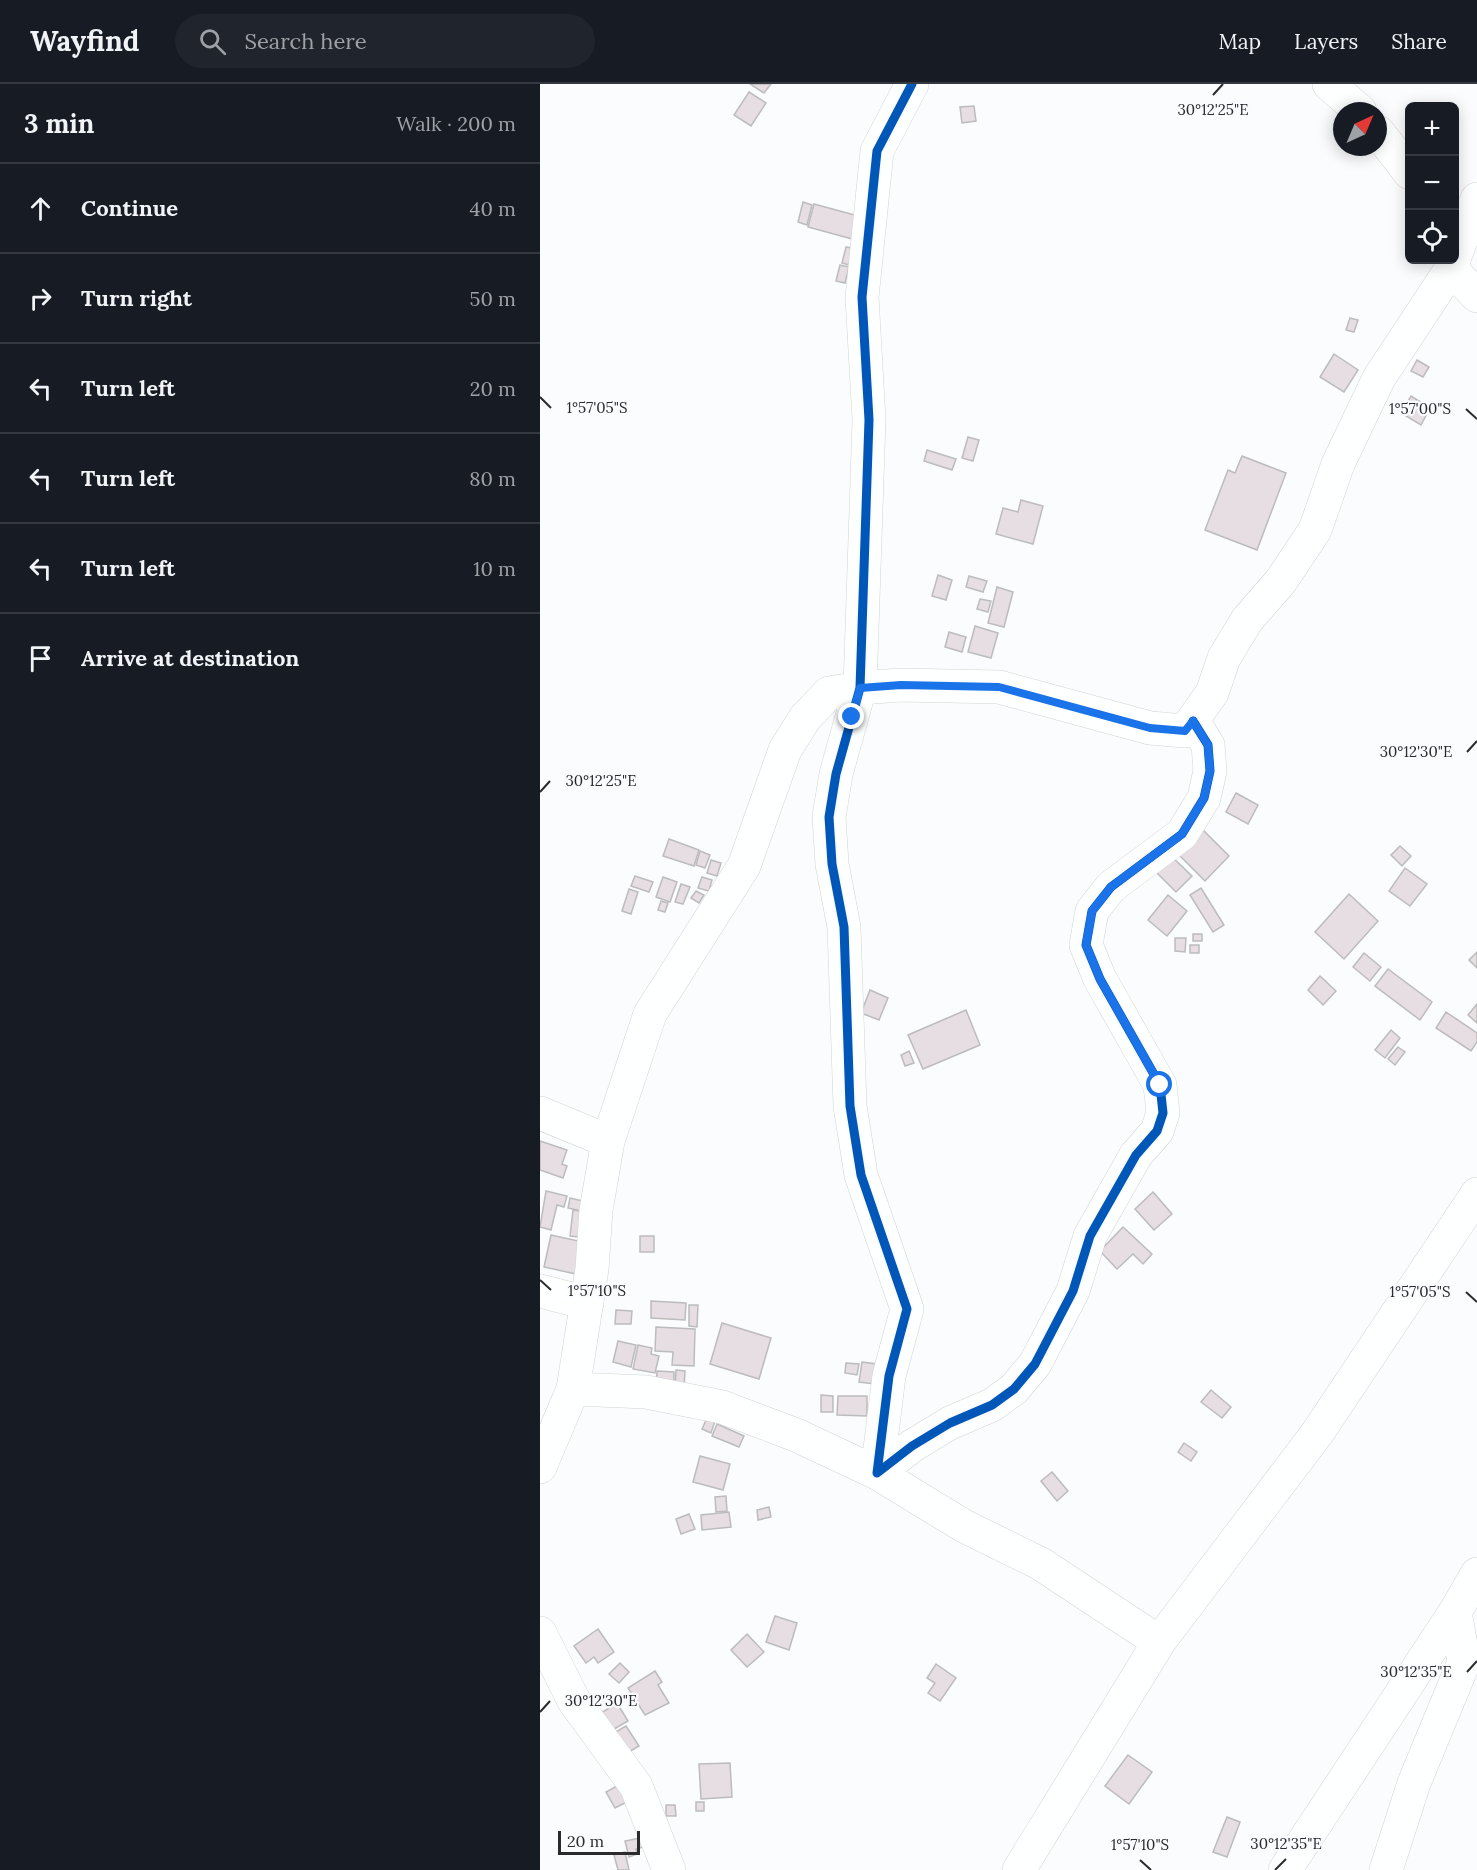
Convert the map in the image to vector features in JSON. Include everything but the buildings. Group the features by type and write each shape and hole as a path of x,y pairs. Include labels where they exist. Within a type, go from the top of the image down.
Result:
{"street":[{"path":"877,1473 889,1376 908,1309 861,1175 850,1106 844,927 832,864 829,817 836,774 860,688 869,420 862,297 877,151 912,84"},
{"path":"1329,84 1350,102"},
{"path":"1387,144 1405,167"},
{"path":"1459,242 1477,199"},
{"path":"1459,260 1477,296"},
{"path":"540,1467 573,1389 586,1304 596,1210 608,1141 650,1014 744,866 785,750 806,718 829,693 860,688 901,685 999,687 1150,728 1185,731 1212,693 1224,658 1247,620 1281,581 1315,530 1338,464 1379,378 1448,264"},
{"path":"877,1473 912,1446 950,1423 992,1405 1014,1389 1035,1364 1072,1291 1090,1236 1136,1155 1156,1131 1163,1113 1160,1085 1100,979 1086,945 1092,911 1104,895 1111,887 1182,834 1204,798 1210,771 1208,745 1193,721"},
{"path":"540,1113 608,1141"},
{"path":"1019,1870 1159,1642 1318,1432 1477,1194"},
{"path":"540,1291 586,1304"},
{"path":"573,1389 646,1392 722,1407 796,1435 877,1473 964,1526 1041,1564 1159,1642"},
{"path":"1285,1870 1455,1612 1477,1574"},
{"path":"1386,1870 1414,1783 1464,1662 1455,1612"},
{"path":"540,1633 574,1701 636,1786 669,1870"}],"cycle path":[{"path":"912,84 877,151 862,297 869,420 860,688 836,774 829,817 832,864 844,927 850,1106 861,1175 907,1309 889,1376 877,1473 912,1446 950,1423 992,1405 1014,1389 1035,1364 1073,1291 1090,1236 1136,1155 1157,1131 1163,1113 1160,1085 1100,979 1086,945 1092,911 1111,887 1182,834 1204,798 1210,771 1208,745 1193,721"}],"route":[{"path":"852,717 860,688 901,685 999,687 1150,728 1185,731 1193,721 1208,745 1210,771 1204,798 1182,834 1111,887 1092,911 1086,945 1100,979 1160,1085"}]}
